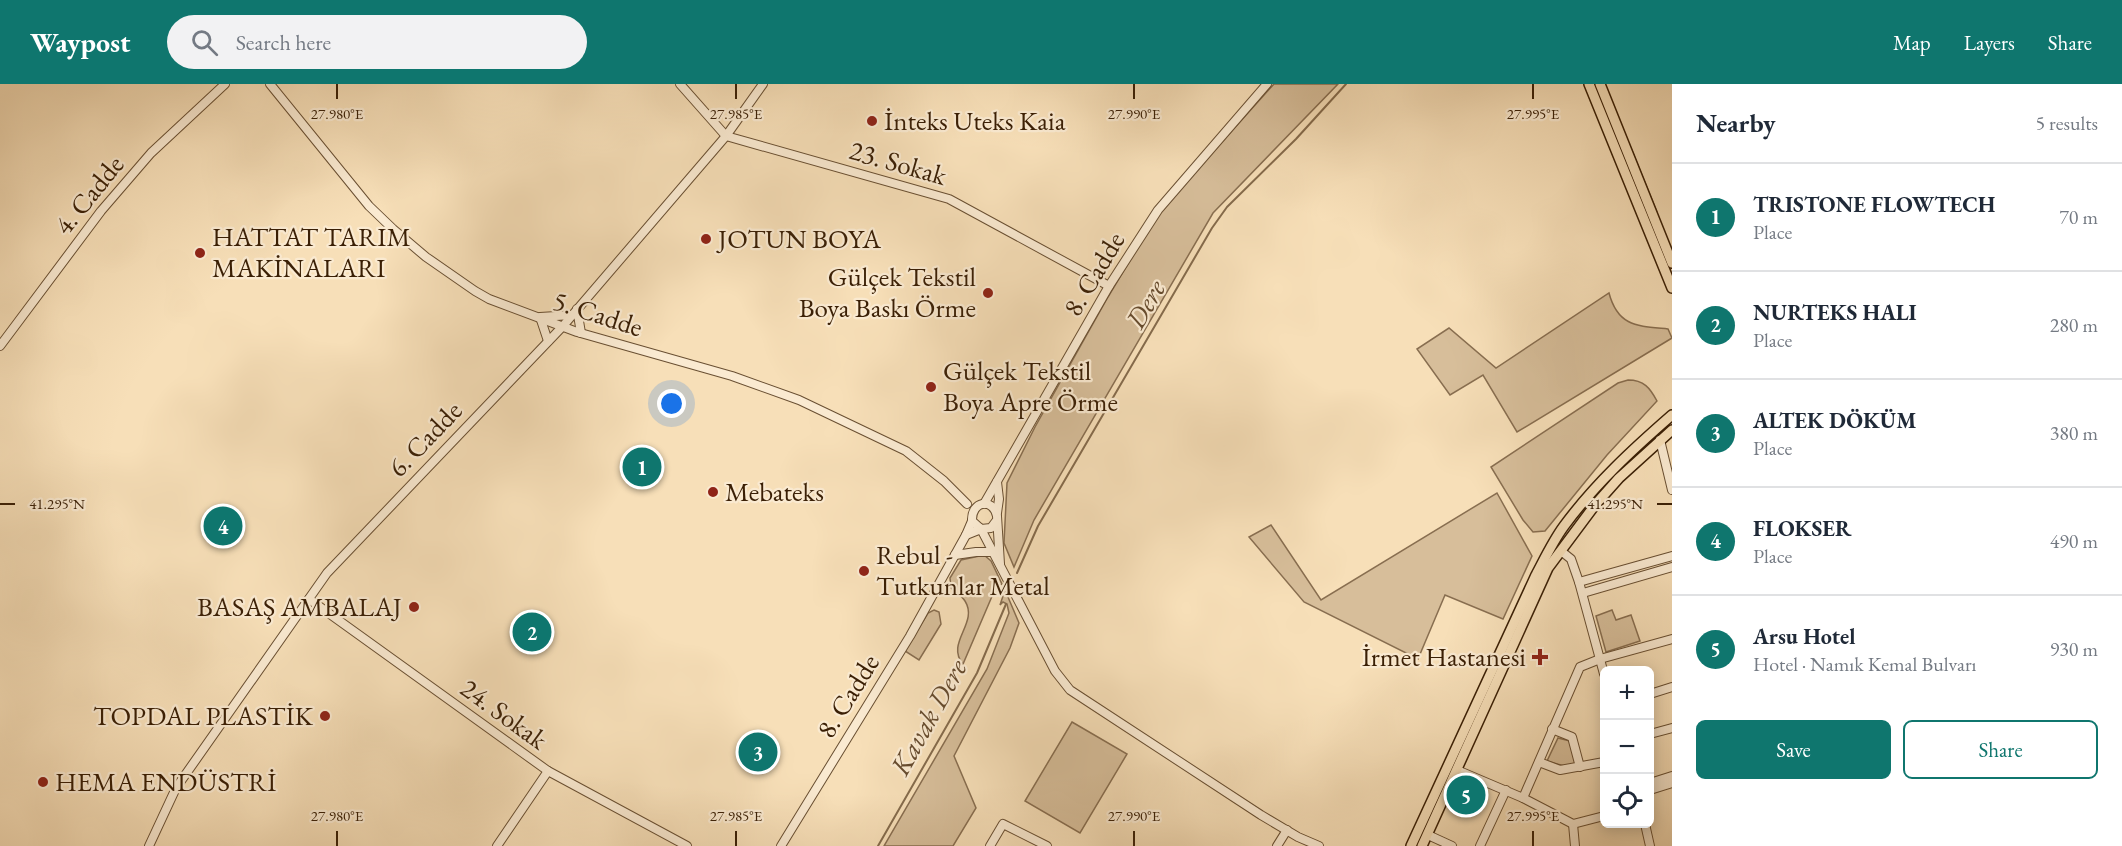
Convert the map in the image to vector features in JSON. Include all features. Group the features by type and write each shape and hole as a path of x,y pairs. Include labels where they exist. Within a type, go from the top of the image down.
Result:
{"main road":[{"path":"1589,84 1672,288"},
{"path":"1599,84 1672,263"},
{"path":"1422,846 1556,548 1585,499 1611,470 1672,415"},
{"path":"1411,846 1536,574 1618,478 1672,430"},
{"path":"1611,470 1618,478"}],"street":[{"name":"4. Cadde","path":"0,346 101,210 152,153 225,84"},
{"name":"5. Cadde","path":"270,84 350,184 393,229 447,273 475,291 489,299 581,333 742,380 799,400 906,451 944,481 967,504"},
{"path":"680,84 726,135"},
{"name":"6. Cadde","path":"149,846 176,788 327,573 563,326 726,135 763,84"},
{"name":"8. Cadde","path":"980,505 997,482 1109,286 1158,210 1267,84"},
{"name":"23. Sokak","path":"726,135 949,199 1109,286"},
{"path":"548,341 540,317 575,312 581,333"},
{"path":"1660,440 1672,490"},
{"path":"997,482 1000,568"},
{"path":"997,516 990,505 967,504 972,519 981,529 1054,671 1070,690 1287,830 1318,846"},
{"path":"972,519 980,505"},
{"path":"966,535 991,528 997,516"},
{"name":"8. Cadde","path":"781,846 910,636 966,535 972,519"},
{"path":"1556,548 1571,559 1580,582 1602,666"},
{"path":"955,555 992,552"},
{"path":"1580,582 1672,556"},
{"path":"1583,593 1672,567"},
{"name":"24. Sokak","path":"309,599 548,771 687,846"},
{"path":"1523,798 1580,667 1600,659 1672,639"},
{"path":"1654,693 1672,687"},
{"path":"1654,733 1672,728"},
{"path":"1552,729 1572,737 1580,768"},
{"path":"1539,762 1560,770 1600,763"},
{"path":"1457,770 1506,790 1573,824 1600,817"},
{"path":"497,846 548,771"},
{"path":"1654,782 1672,776"},
{"path":"1654,789 1672,783"},
{"path":"1480,846 1506,790"},
{"path":"990,846 1003,824 1047,846"},
{"path":"1573,824 1575,846"},
{"path":"1646,828 1650,846"},
{"path":"1277,846 1287,830"},
{"path":"1428,835 1452,846"}],"shaded area":[{"path":"1274,84 1338,84 1213,213 1034,520 1014,567 1004,543 1007,483 1035,427 1159,212"},
{"path":"1609,293 1618,313 1624,319 1647,327 1668,329 1672,338 1517,432 1483,375 1450,395 1417,349 1449,328 1496,368"},
{"path":"1628,380 1638,381 1646,386 1657,401 1607,455 1545,531 1533,532 1523,520 1491,467 1618,383"},
{"path":"1497,493 1532,556 1503,619 1445,595 1418,659 1304,602 1249,537 1271,525 1321,600"},
{"path":"984,555 991,561 1002,584 996,587 963,664 958,656 958,648 966,625 968,609 964,599 951,588 950,578 961,560"},
{"path":"1005,590 1019,623 1010,648 954,756 976,808 953,846 884,846 987,669 1009,613 1007,604 1003,602 1000,605"},
{"path":"934,610 939,612 941,624 919,660 905,651 928,613"},
{"path":"1612,610 1616,620 1631,615 1640,641 1606,652 1596,616"},
{"path":"1072,722 1127,754 1080,833 1025,801"},
{"path":"1558,738 1570,741 1576,765 1564,766 1547,761"}],"waterway":[{"name":"Dere","path":"1017,573 1038,526 1212,228 1227,207 1296,139 1346,84"},
{"path":"1631,149 1657,213"},
{"name":"Kavak Dere","path":"878,846 977,673 1006,604"}],"place":[{"name":"İnteks Uteks Kaia","path":"872,121"},
{"name":"JOTUN BOYA","path":"706,239"},
{"name":"HATTAT TARIM MAKİNALARI","path":"200,253"},
{"name":"Gülçek Tekstil Boya Baskı Örme","path":"988,293"},
{"name":"Gülçek Tekstil Boya Apre Örme","path":"931,387"},
{"name":"TRISTONE FLOWTECH","path":"642,467"},
{"name":"Mebateks","path":"713,492"},
{"name":"FLOKSER","path":"223,526"},
{"name":"Rebul - Tutkunlar Metal","path":"864,571"},
{"name":"BASAŞ AMBALAJ","path":"414,607"},
{"name":"NURTEKS HALI","path":"532,632"},
{"name":"İrmet Hastanesi","path":"1540,657"},
{"name":"TOPDAL PLASTİK","path":"325,716"},
{"name":"ALTEK DÖKÜM","path":"758,752"},
{"name":"HEMA ENDÜSTRİ","path":"43,782"},
{"name":"Arsu Hotel","path":"1466,795"}]}
